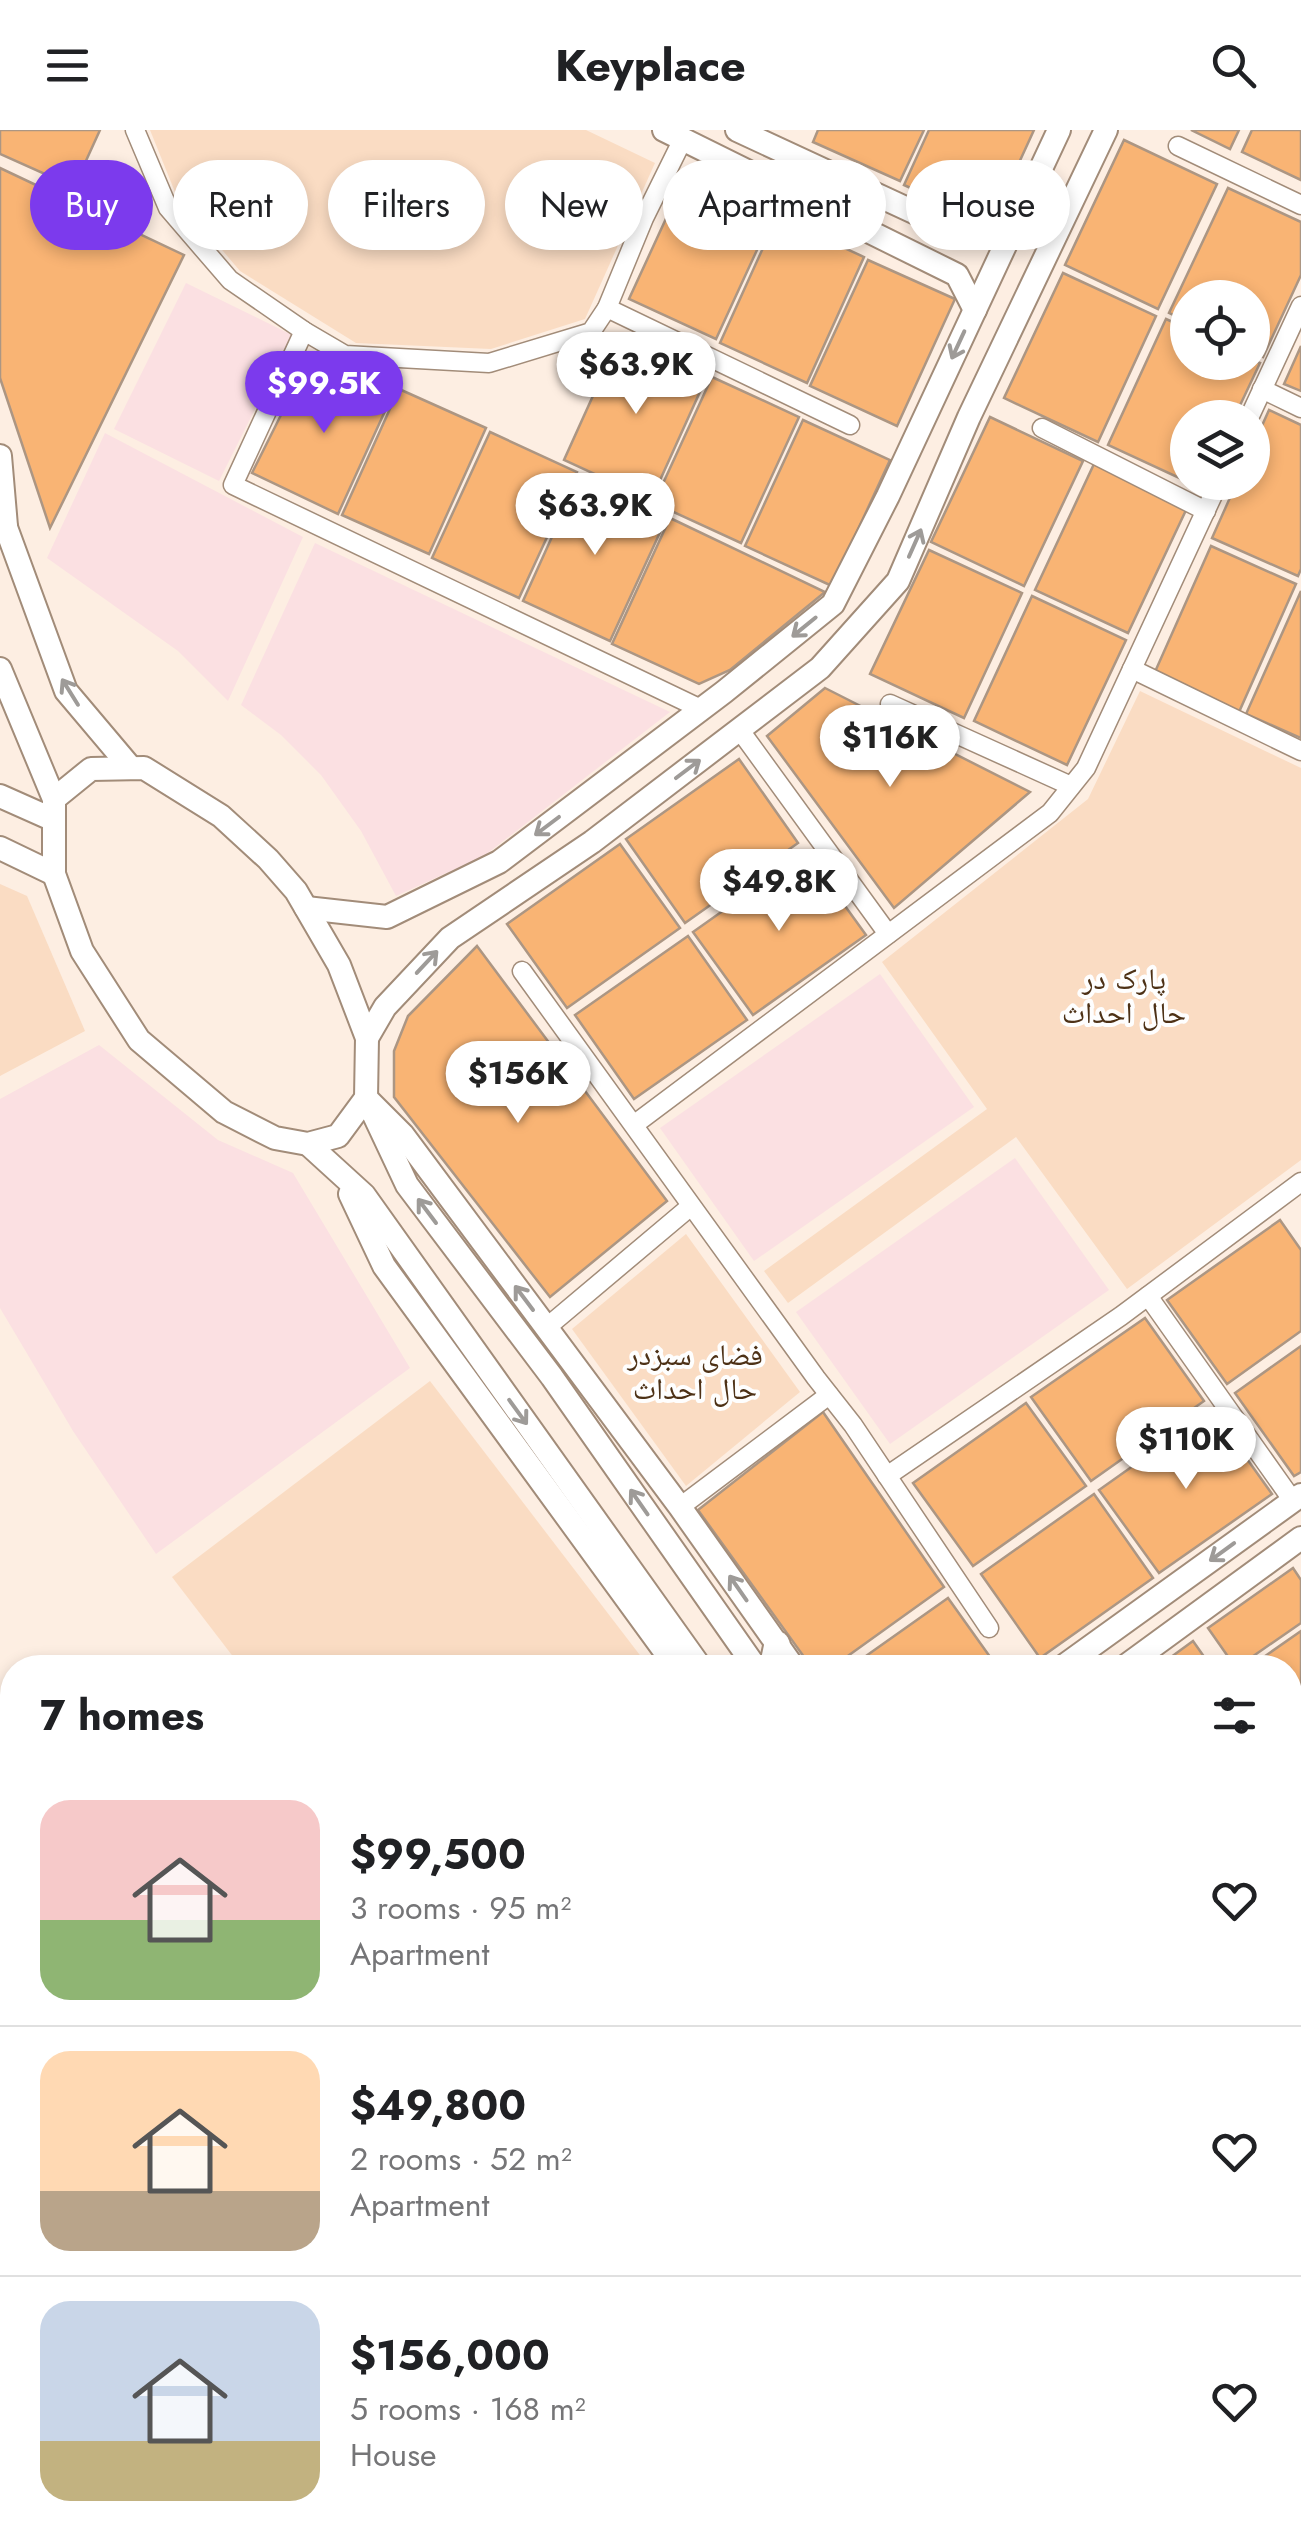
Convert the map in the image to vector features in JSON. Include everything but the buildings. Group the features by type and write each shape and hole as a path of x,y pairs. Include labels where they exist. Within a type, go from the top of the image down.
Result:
{"street":[{"path":"135,130 168,208 230,280 304,330 345,355 489,363 591,332 607,308 673,134 726,160"},
{"path":"737,130 802,160"},
{"path":"1045,160 1059,130"},
{"path":"367,1038 385,1007 450,938 592,842 820,668 898,581 970,417 1106,130"},
{"path":"1178,146 1301,206"},
{"path":"886,240 957,275 975,310"},
{"path":"306,908 388,917 498,862 702,709 833,604 1003,250"},
{"path":"1257,400 1301,306"},
{"path":"607,308 850,425"},
{"path":"304,330 234,484 702,709"},
{"path":"1262,390 1301,408"},
{"path":"1042,428 1206,510"},
{"path":"0,456 3,520 66,690 131,768"},
{"path":"635,1124 1050,813 1086,768 1211,500"},
{"path":"0,669 54,809 54,874 82,951 139,1040 224,1112 274,1138 308,1144 338,1136 366,1098"},
{"path":"1132,669 1301,751"},
{"path":"890,704 1071,786"},
{"path":"740,729 888,934"},
{"path":"54,809 91,769 144,768 220,816 296,890 339,965 367,1038 366,1098 407,1185 552,1377 747,1655"},
{"path":"0,796 54,809"},
{"path":"0,848 54,874"},
{"path":"522,971 887,1476 989,1628"},
{"path":"366,1098 403,1135 680,1507 773,1655"},
{"path":"308,1144 364,1195 692,1655"},
{"path":"338,1169 384,1266 668,1655"},
{"path":"887,1476 1148,1296 1301,1182"},
{"path":"546,1328 691,1206"},
{"path":"1078,1655 1297,1498 1148,1296"},
{"path":"680,1507 828,1395"},
{"path":"1141,1655 1301,1538"}],"shaded area":[{"path":"186,283 292,335 219,481 114,429"},
{"path":"105,433 303,537 228,701 178,651 47,558"},
{"path":"315,543 670,712 484,856 396,896 361,831 321,775 281,735 241,705"},
{"path":"880,974 974,1107 754,1261 660,1128"},
{"path":"99,1045 218,1140 293,1173 410,1368 156,1554 73,1431 0,1308 0,1099"},
{"path":"1015,1158 1109,1290 890,1444 796,1312"}],"green space":[{"path":"150,130 586,130 655,163 643,190 643,160 505,160 505,250 616,250 585,319 491,349 356,343 240,271 222,250 308,250 308,160 173,160 173,187"},
{"name":"پارک در حال احداث","path":"1140,691 1301,768 1301,1160 1127,1289 1016,1137 788,1303 764,1271 987,1109 882,962 1088,799"},
{"path":"0,884 27,896 85,1031 0,1076"},
{"name":"فضای سبزدر حال احداث","path":"686,1234 800,1392 686,1486 572,1329"},
{"path":"430,1381 640,1655 232,1655 172,1577"}]}
